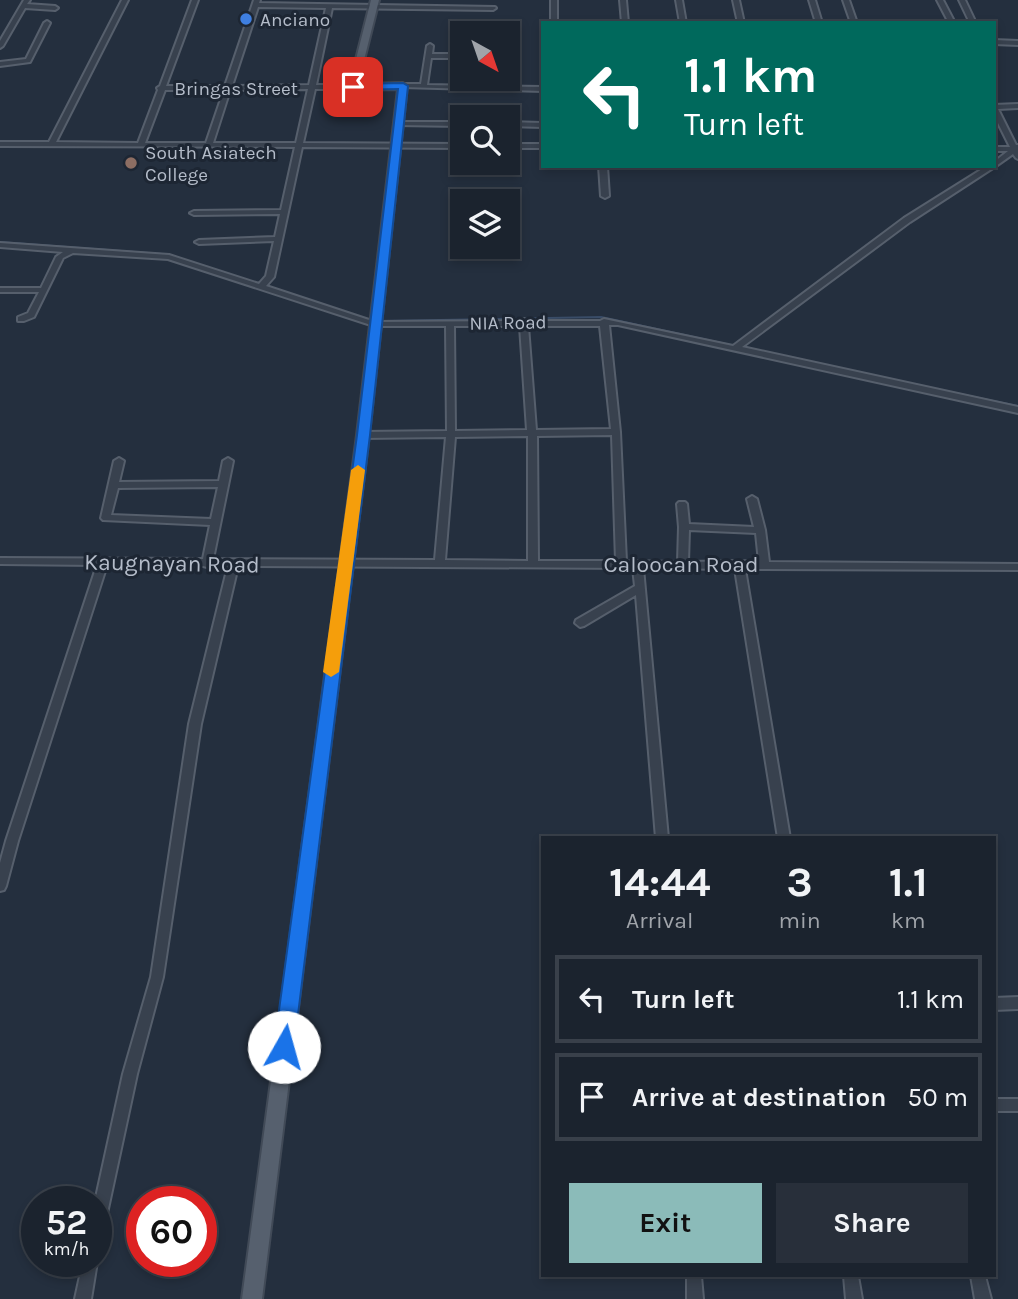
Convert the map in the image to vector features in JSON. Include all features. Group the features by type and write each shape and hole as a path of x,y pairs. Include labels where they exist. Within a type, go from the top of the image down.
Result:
{"main road":[{"path":"252,1299 344,565 363,435 403,86 353,87 374,2"}],"street":[{"path":"51,145 125,0"},
{"path":"141,145 195,0"},
{"path":"554,0 554,21"},
{"path":"623,0 625,21"},
{"path":"679,0 683,21"},
{"path":"736,0 741,21"},
{"path":"811,0 818,21"},
{"path":"846,0 853,21"},
{"path":"208,146 256,2 330,5 374,2 462,3 493,8"},
{"path":"0,46 25,3 55,8"},
{"path":"951,21 942,3 963,3 972,21"},
{"path":"263,285 270,277 330,5"},
{"path":"0,64 27,62 47,23"},
{"path":"996,42 1018,43"},
{"path":"424,86 430,46"},
{"path":"428,56 450,56"},
{"path":"403,86 541,89"},
{"name":"Bringas Street","path":"160,88 353,87"},
{"path":"996,107 1018,106"},
{"path":"996,111 1017,151"},
{"path":"398,124 450,124"},
{"path":"520,124 541,125"},
{"path":"0,144 450,146"},
{"path":"520,146 541,146"},
{"path":"996,149 1017,151"},
{"path":"996,163 1017,151"},
{"path":"603,168 605,196"},
{"path":"734,349 907,220 988,168"},
{"path":"194,213 284,212"},
{"path":"199,242 278,239"},
{"name":"NIA Road","path":"0,245 169,257 263,285 374,324 604,321 1018,410"},
{"path":"22,319 31,315 61,257 75,249"},
{"path":"0,290 44,290"},
{"path":"524,321 532,433 533,564"},
{"path":"604,321 616,432 621,563"},
{"path":"440,564 451,433 450,323"},
{"path":"363,435 616,432"},
{"path":"120,461 106,519 216,522"},
{"path":"208,564 228,461"},
{"path":"113,485 223,484"},
{"path":"752,499 760,530 764,564"},
{"path":"682,504 683,565"},
{"path":"684,527 760,530"},
{"name":"Kaugnayan Road","path":"0,561 344,565"},
{"path":"0,886 103,562"},
{"name":"Caloocan Road","path":"344,565 621,563 1018,566"},
{"path":"106,1186 130,1074 157,977 194,724 233,564"},
{"path":"739,564 784,836"},
{"path":"638,565 662,836"},
{"path":"580,623 640,588"},
{"path":"996,1004 1018,1003"},
{"path":"996,1105 1018,1105"},
{"path":"83,1299 87,1277"},
{"path":"694,1277 695,1299"},
{"path":"851,1277 854,1299"},
{"path":"978,1277 983,1299"}],"waterway":[{"path":"0,242 162,254 211,269"},
{"path":"383,321 601,317 731,345"},
{"path":"897,381 1018,406"}],"slow traffic":[{"path":"331,672 358,470"}],"place":[{"name":"Anciano","path":"246,19"},
{"name":"South Asiatech College","path":"131,163"}],"route":[{"path":"284,1047 344,565 363,435 403,86 353,87"}]}
